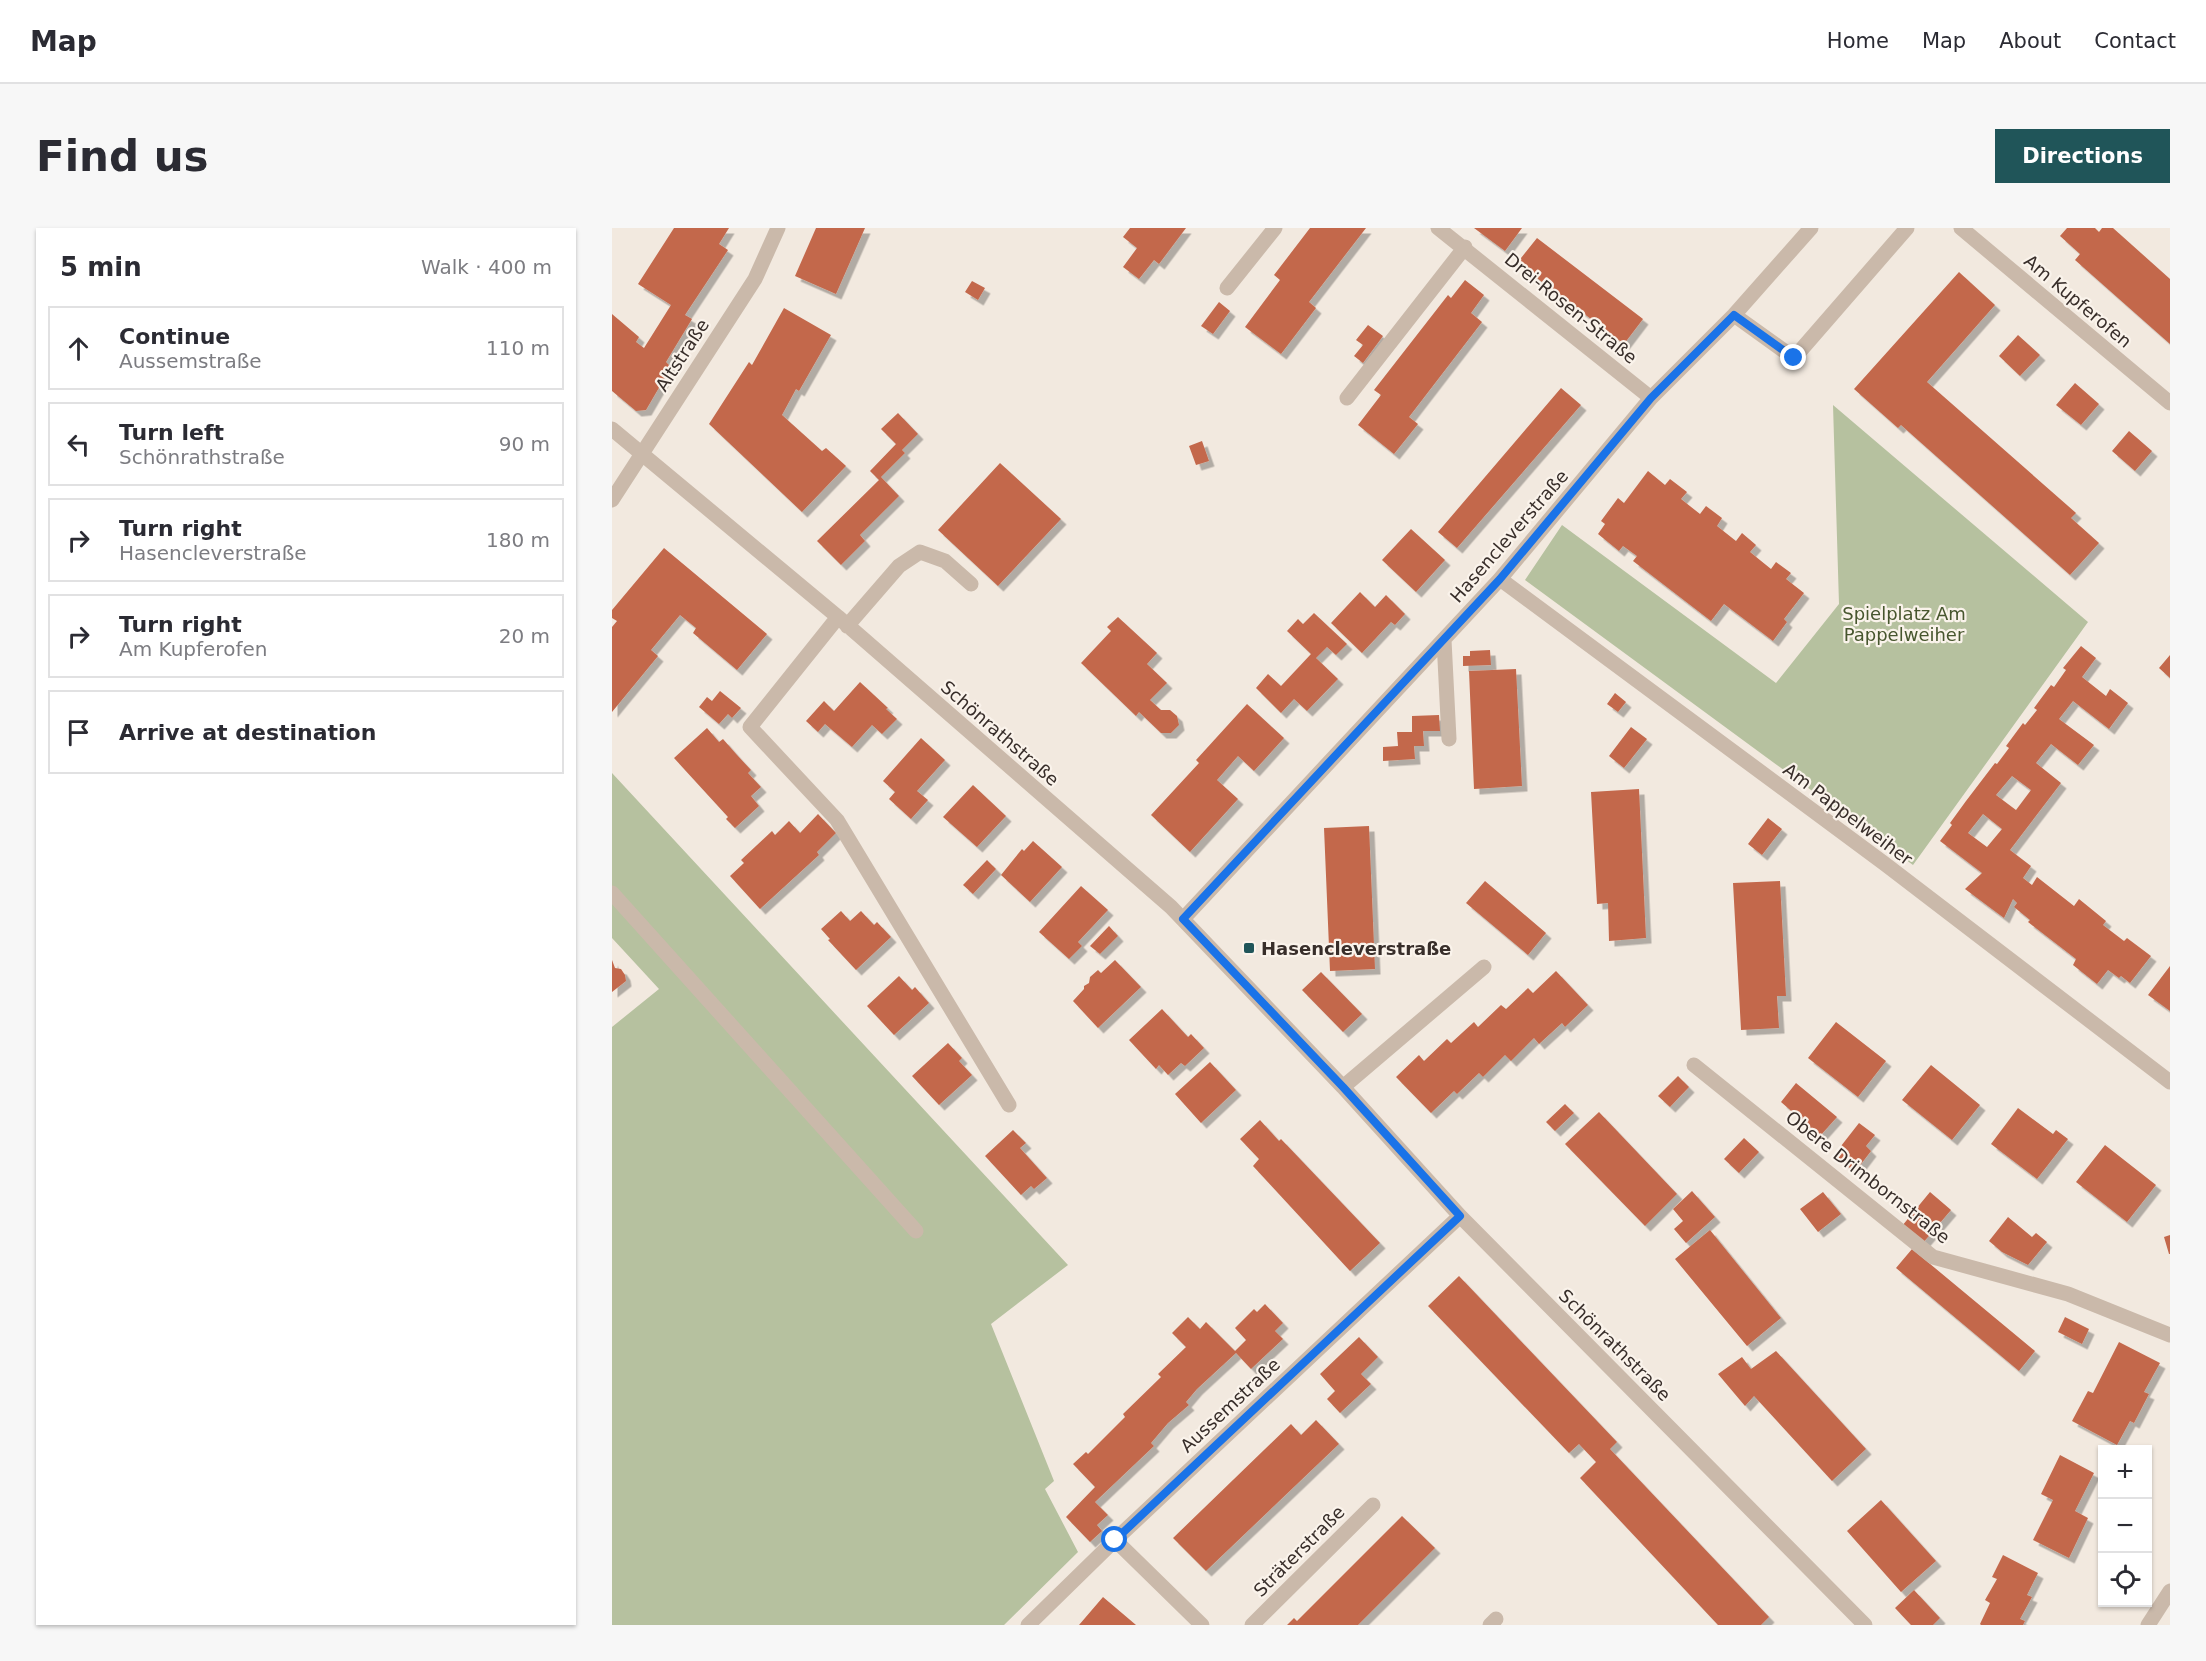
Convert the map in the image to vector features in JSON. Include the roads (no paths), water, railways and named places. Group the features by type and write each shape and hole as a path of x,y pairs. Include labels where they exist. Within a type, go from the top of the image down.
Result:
{"street":[{"name":"Altstraße","path":"612,500 755,279 778,228"},
{"path":"1227,288 1275,228"},
{"name":"Drei-Rosen-Straße","path":"1438,228 1465,247 1651,398"},
{"name":"Hasencleverstraße","path":"1183,919 1500,579 1651,398 1734,315 1811,228"},
{"path":"1734,315 1794,358 1907,228"},
{"name":"Am Kupferofen","path":"1961,228 2170,403"},
{"path":"1347,399 1465,247"},
{"name":"Schönrathstraße","path":"612,429 843,622 1183,919 1343,1087 1460,1216 1865,1625"},
{"path":"971,584 945,561 920,552 899,566 843,622 750,727 837,820 1009,1105"},
{"name":"Am Pappelweiher","path":"1500,579 1868,854 1885,864 2170,1082"},
{"path":"1444,640 1449,738"},
{"path":"612,893 916,1232"},
{"path":"1343,1087 1484,967"},
{"name":"Obere Drimbornstraße","path":"1694,1065 1933,1257 2068,1294 2170,1335"},
{"name":"Aussemstraße","path":"1028,1625 1115,1540 1460,1216"},
{"name":"Sträterstraße","path":"1252,1625 1373,1505"},
{"path":"1115,1540 1202,1625"},
{"path":"2148,1625 2170,1591"}],"place":[{"name":"Hasencleverstraße","path":"1249,948"}],"park label":[{"name":"Spielplatz Am Pappelweiher","path":"1904,623"}]}
